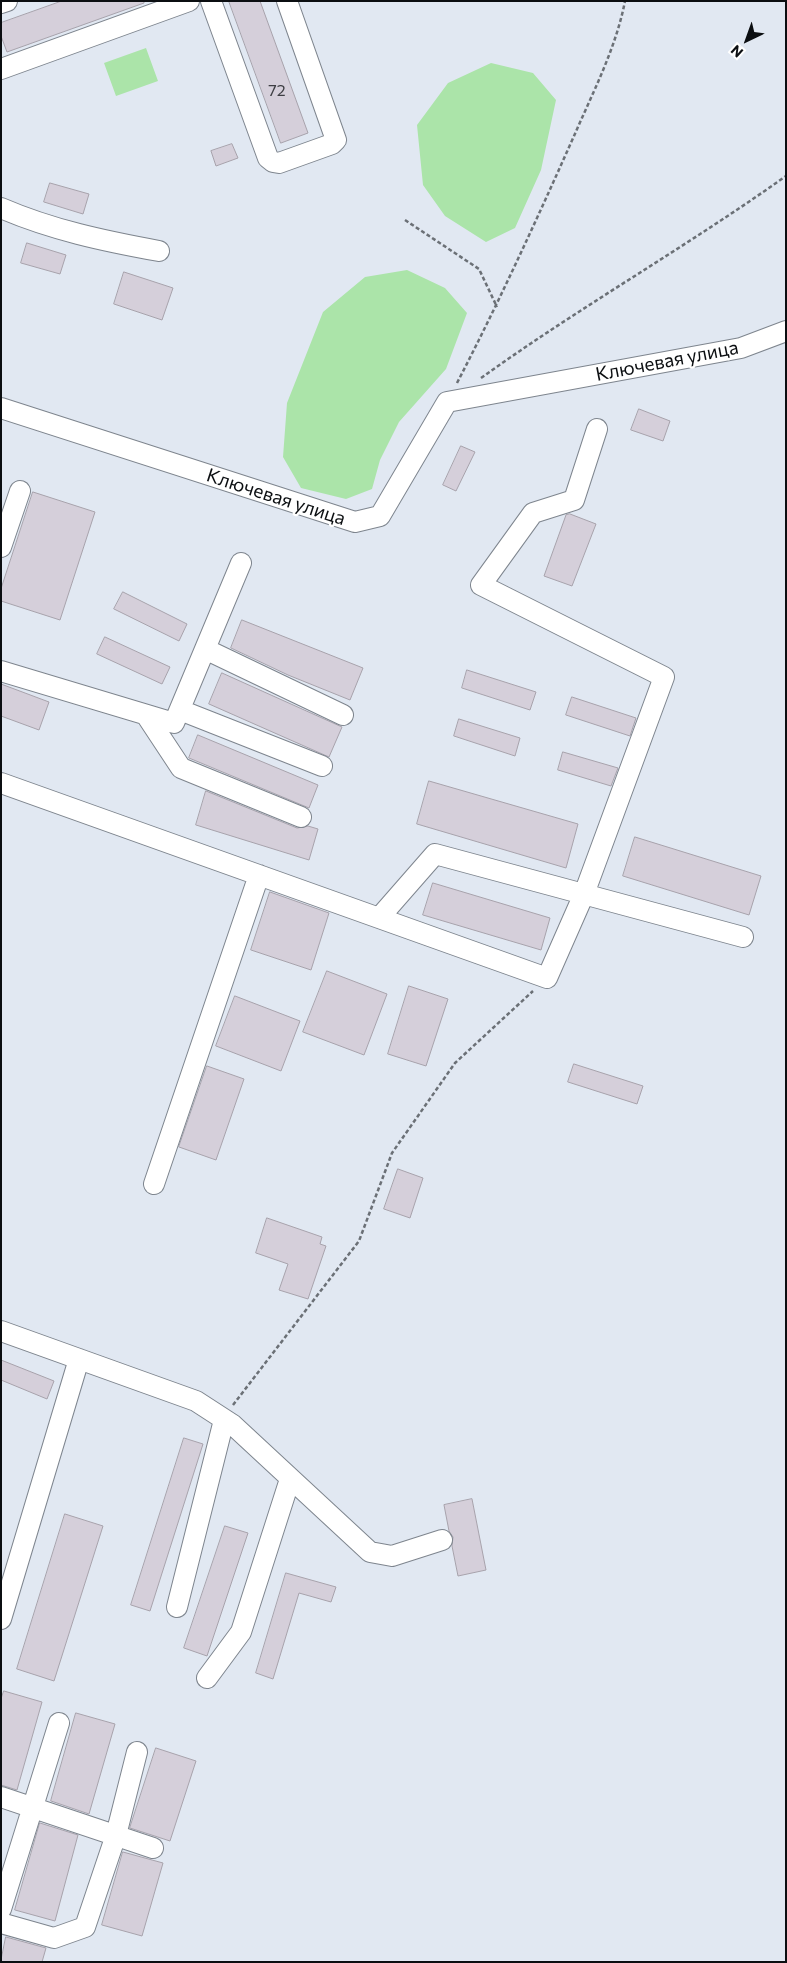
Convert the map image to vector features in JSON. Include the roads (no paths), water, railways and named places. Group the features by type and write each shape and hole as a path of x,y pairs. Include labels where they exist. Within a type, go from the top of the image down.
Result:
{"street":[{"path":"1,3 7,1"},
{"path":"1,69 189,1"},
{"path":"211,1 268,158 273,162 279,163 336,140 287,1"},
{"path":"1,208 35,223 89,238 159,251"},
{"name":"Ключевая улица","path":"1,408 355,522 380,516 447,402 741,348 786,331"},
{"path":"1,783 547,978 584,894 664,677 481,584 533,513 574,500 597,428"},
{"path":"1,547 20,491"},
{"path":"1,671 174,723 241,563"},
{"path":"205,649 343,715"},
{"path":"180,710 322,766"},
{"path":"146,714 181,768 301,817"},
{"path":"379,918 435,854 743,937"},
{"path":"154,1184 259,875"},
{"path":"1,1330 196,1401 224,1420 370,1552 392,1556 442,1540"},
{"path":"1,1620 79,1359"},
{"path":"177,1607 224,1420"},
{"path":"207,1678 241,1632 290,1479"},
{"path":"1,1909 59,1723"},
{"path":"1,1923 54,1938 85,1927 116,1835 137,1752"},
{"path":"1,1797 153,1848"}]}
